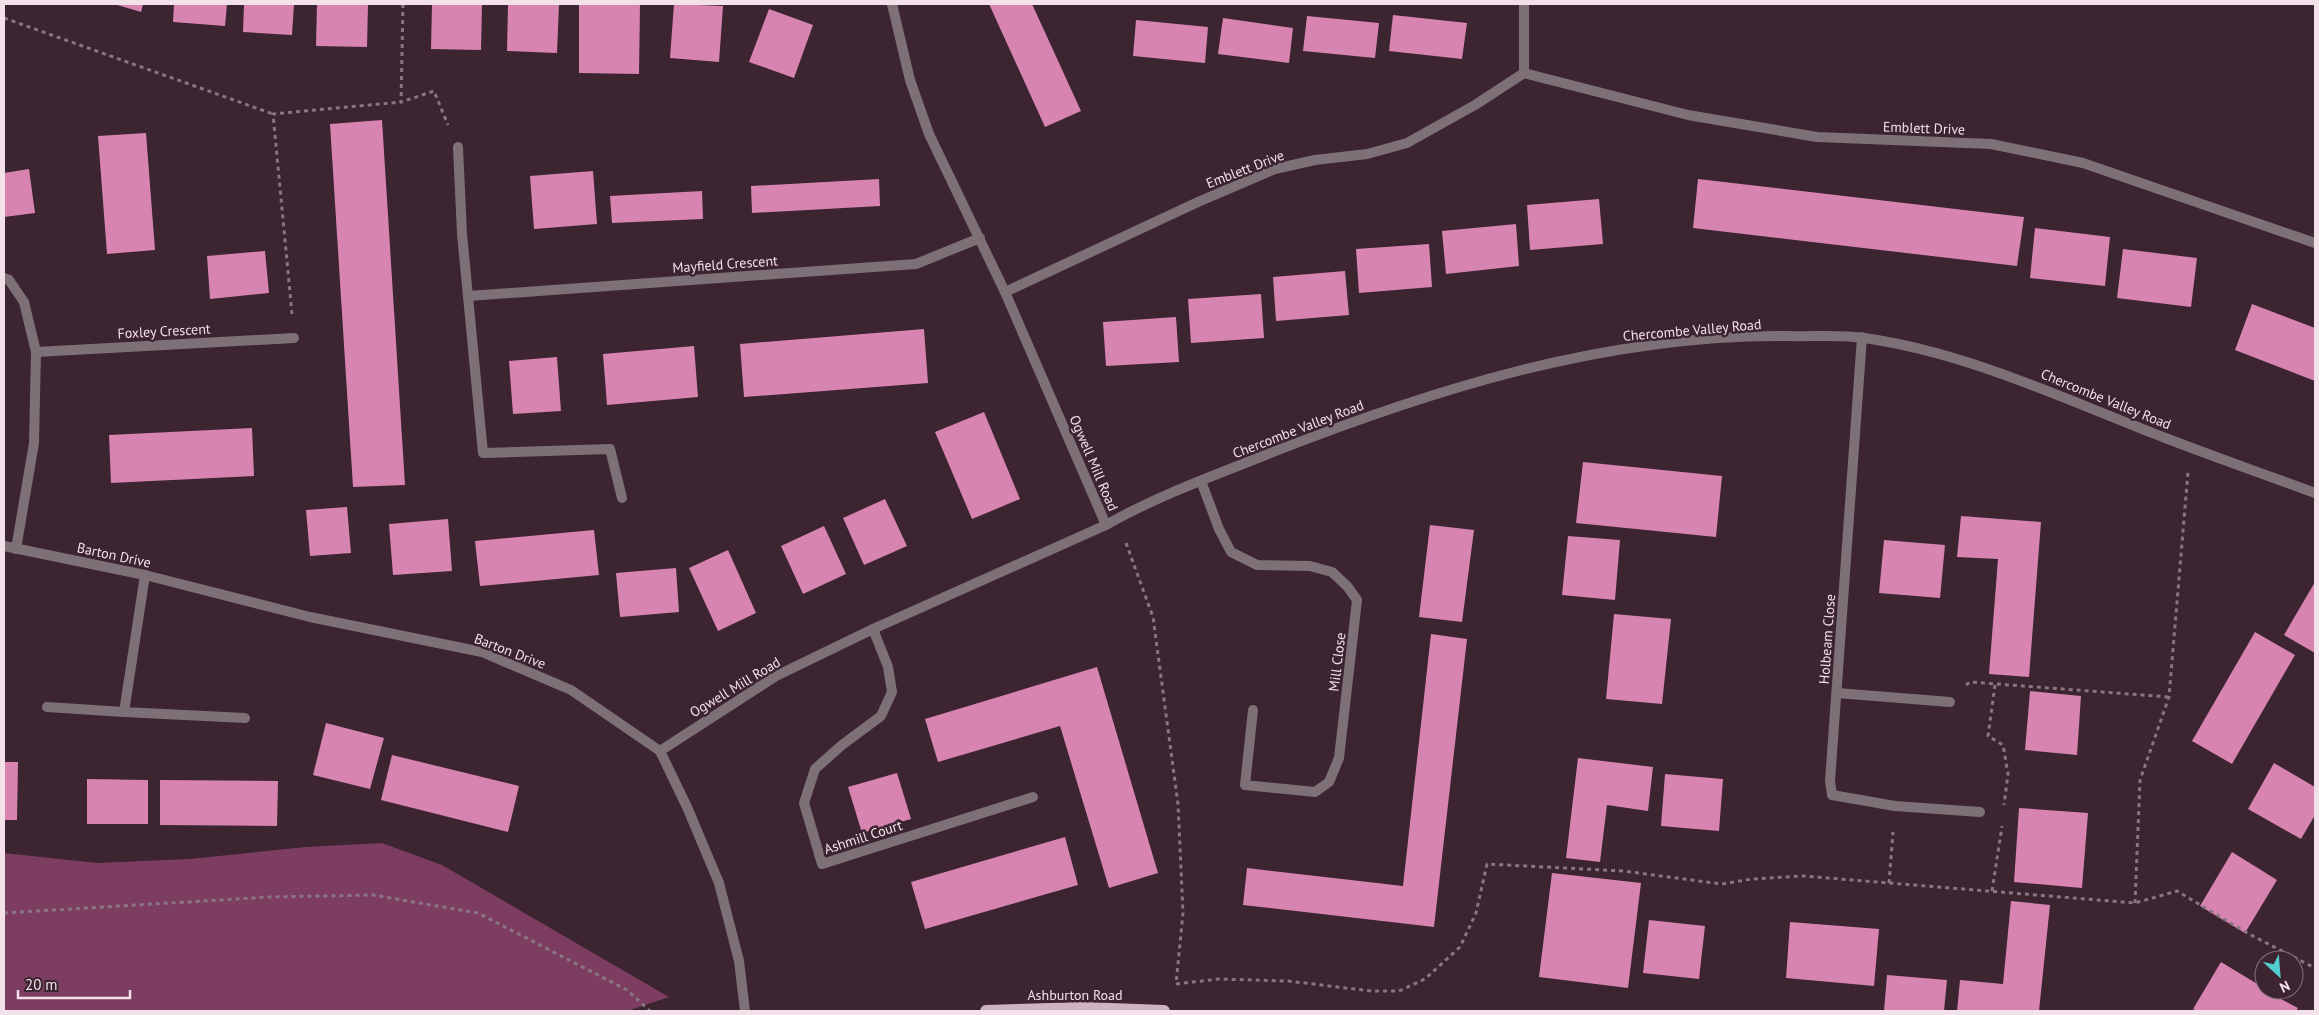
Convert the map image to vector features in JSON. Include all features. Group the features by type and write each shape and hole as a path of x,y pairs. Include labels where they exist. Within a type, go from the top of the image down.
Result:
{"main road":[{"name":"Ashburton Road","path":"986,1011 1084,1008 1162,1011"}],"street":[{"name":"Ogwell Mill Road","path":"660,751 776,676 874,629 1106,525 1006,292 929,134 910,80 892,4"},
{"path":"1524,4 1524,73"},
{"name":"Emblett Drive","path":"1006,292 1198,202 1275,169 1315,160 1367,154 1407,143 1475,105 1524,73 1688,115 1817,137 1991,144 2083,163 2315,243"},
{"path":"458,147 462,234 483,453 610,449 622,498"},
{"name":"Mayfield Crescent","path":"468,296 916,264 980,238"},
{"path":"4,278 10,280 24,302 36,352 34,443 16,549"},
{"name":"Chercombe Valley Road","path":"1106,525 1201,481 1335,428 1458,387 1552,361 1658,344 1749,336 1862,337 1931,351 2016,379 2190,447 2315,493"},
{"name":"Holbeam Close","path":"1862,337 1830,781 1832,795 1895,806 1980,812"},
{"name":"Foxley Crescent","path":"36,352 294,338"},
{"name":"Mill Close","path":"1201,481 1219,529 1231,552 1258,565 1310,566 1332,572 1347,586 1357,600 1339,758 1329,782 1315,792 1245,785 1254,710"},
{"name":"Barton Drive","path":"4,546 145,576 310,617 482,652 571,690 660,751 687,807 719,883 739,960 745,1011"},
{"path":"124,712 145,576"},
{"name":"Ashmill Court","path":"874,629 888,667 892,692 881,716 842,745 815,769 804,804 822,864 1033,797"},
{"path":"1837,693 1950,702"},
{"path":"47,708 245,718"}],"path":[{"path":"401,102 403,4"},
{"path":"4,18 273,114 401,102 434,91 458,147"},
{"path":"273,114 294,338"},
{"path":"2135,904 2140,780 2169,697 2190,447"},
{"path":"1117,519 1153,617 1178,804 1183,913 1176,984 1162,1011"},
{"path":"1950,702 1970,682 2169,697"},
{"path":"1995,685 1988,736 2003,744 2008,774 2004,810"},
{"path":"1889,883 1895,806"},
{"path":"1992,892 2002,818"},
{"path":"1176,984 1218,979 1288,981 1370,990 1399,991 1425,979 1460,947 1476,913 1488,864 1624,871 1722,884 1752,879 1803,876 2135,904 2177,891 2249,934 2315,968"},
{"path":"4,913 269,897 373,895 478,913 627,990 650,1011"}],"shaded area":[{"path":"382,843 442,865 669,997 627,1011 4,1011 4,853 97,863 189,859 306,847"}],"building":[{"path":"114,4 143,4 141,12"},
{"path":"174,4 227,4 225,26 173,22"},
{"path":"244,4 294,4 292,35 243,32"},
{"path":"317,4 368,4 367,47 316,46"},
{"path":"432,4 482,4 481,50 431,49"},
{"path":"508,4 559,4 557,53 507,51"},
{"path":"579,4 640,4 639,74 579,73"},
{"path":"674,4 723,6 719,62 670,58"},
{"path":"989,4 1032,4 1081,111 1045,127"},
{"path":"769,9 813,25 794,78 749,62"},
{"path":"1393,15 1467,23 1462,59 1389,51"},
{"path":"1307,16 1379,23 1375,58 1303,51"},
{"path":"1223,18 1293,28 1289,63 1218,54"},
{"path":"1136,20 1208,27 1205,63 1133,56"},
{"path":"382,120 405,485 353,487 330,124"},
{"path":"146,133 155,250 107,254 98,136"},
{"path":"29,169 35,213 4,217 4,173"},
{"path":"593,171 597,224 534,229 530,176"},
{"path":"879,179 880,206 752,213 751,186"},
{"path":"1698,179 2024,217 2017,266 1693,228"},
{"path":"702,191 703,219 612,223 610,196"},
{"path":"1599,199 1603,244 1530,250 1527,205"},
{"path":"1516,224 1519,266 1446,274 1442,231"},
{"path":"2035,228 2110,237 2105,286 2030,278"},
{"path":"1429,244 1432,287 1359,293 1356,249"},
{"path":"2123,249 2197,258 2191,307 2117,298"},
{"path":"265,251 269,293 210,299 207,256"},
{"path":"1345,271 1349,315 1276,321 1273,277"},
{"path":"1261,294 1264,338 1191,343 1188,299"},
{"path":"2252,304 2315,328 2315,381 2235,350"},
{"path":"1176,317 1179,362 1106,366 1103,322"},
{"path":"924,329 928,383 744,397 740,344"},
{"path":"694,346 698,397 607,405 603,354"},
{"path":"557,357 561,411 513,414 509,361"},
{"path":"984,412 1020,499 972,519 935,432"},
{"path":"252,428 254,476 111,483 109,435"},
{"path":"1583,462 1722,476 1716,537 1576,523"},
{"path":"885,499 907,546 864,565 843,518"},
{"path":"347,507 351,553 310,556 306,510"},
{"path":"1961,516 2041,522 2029,677 1989,674 1998,559 1957,557"},
{"path":"448,519 452,571 393,575 389,524"},
{"path":"1430,525 1474,530 1462,622 1419,617"},
{"path":"824,526 846,574 803,594 781,546"},
{"path":"594,530 599,575 480,586 475,541"},
{"path":"1568,536 1620,540 1615,600 1562,595"},
{"path":"1884,540 1945,545 1940,598 1879,593"},
{"path":"728,550 756,613 718,631 689,568"},
{"path":"676,568 679,612 620,617 616,573"},
{"path":"2315,582 2315,653 2284,635"},
{"path":"1614,614 1671,619 1662,704 1606,699"},
{"path":"2255,632 2295,655 2232,764 2192,741"},
{"path":"1431,634 1467,639 1434,927 1243,905 1247,868 1403,886"},
{"path":"1097,667 1158,873 1109,888 1060,726 938,762 925,719"},
{"path":"2030,691 2081,696 2077,755 2025,750"},
{"path":"326,723 384,738 370,789 313,775"},
{"path":"392,755 519,786 508,832 381,800"},
{"path":"1578,758 1653,767 1648,811 1607,805 1600,862 1566,858"},
{"path":"4,762 18,762 17,820 4,820"},
{"path":"2274,763 2315,787 2315,815 2301,839 2248,809"},
{"path":"897,773 911,819 862,833 848,787"},
{"path":"1665,774 1723,779 1719,831 1661,826"},
{"path":"87,779 148,780 148,824 87,824"},
{"path":"160,780 278,781 277,826 160,825"},
{"path":"2019,808 2088,813 2082,888 2014,882"},
{"path":"1065,837 1078,885 925,929 911,882"},
{"path":"2232,852 2277,880 2245,933 2200,906"},
{"path":"1552,873 1641,883 1628,988 1539,977"},
{"path":"2011,901 2050,905 2039,1011 1957,1011 1960,980 2003,984"},
{"path":"1649,920 1705,926 1699,979 1643,973"},
{"path":"1790,922 1879,929 1874,986 1786,978"},
{"path":"2221,962 2254,982 2254,1000 2283,1000 2298,1008 2296,1011 2197,1011 2193,1009"},
{"path":"1887,975 1947,980 1944,1011 1884,1011"}]}
